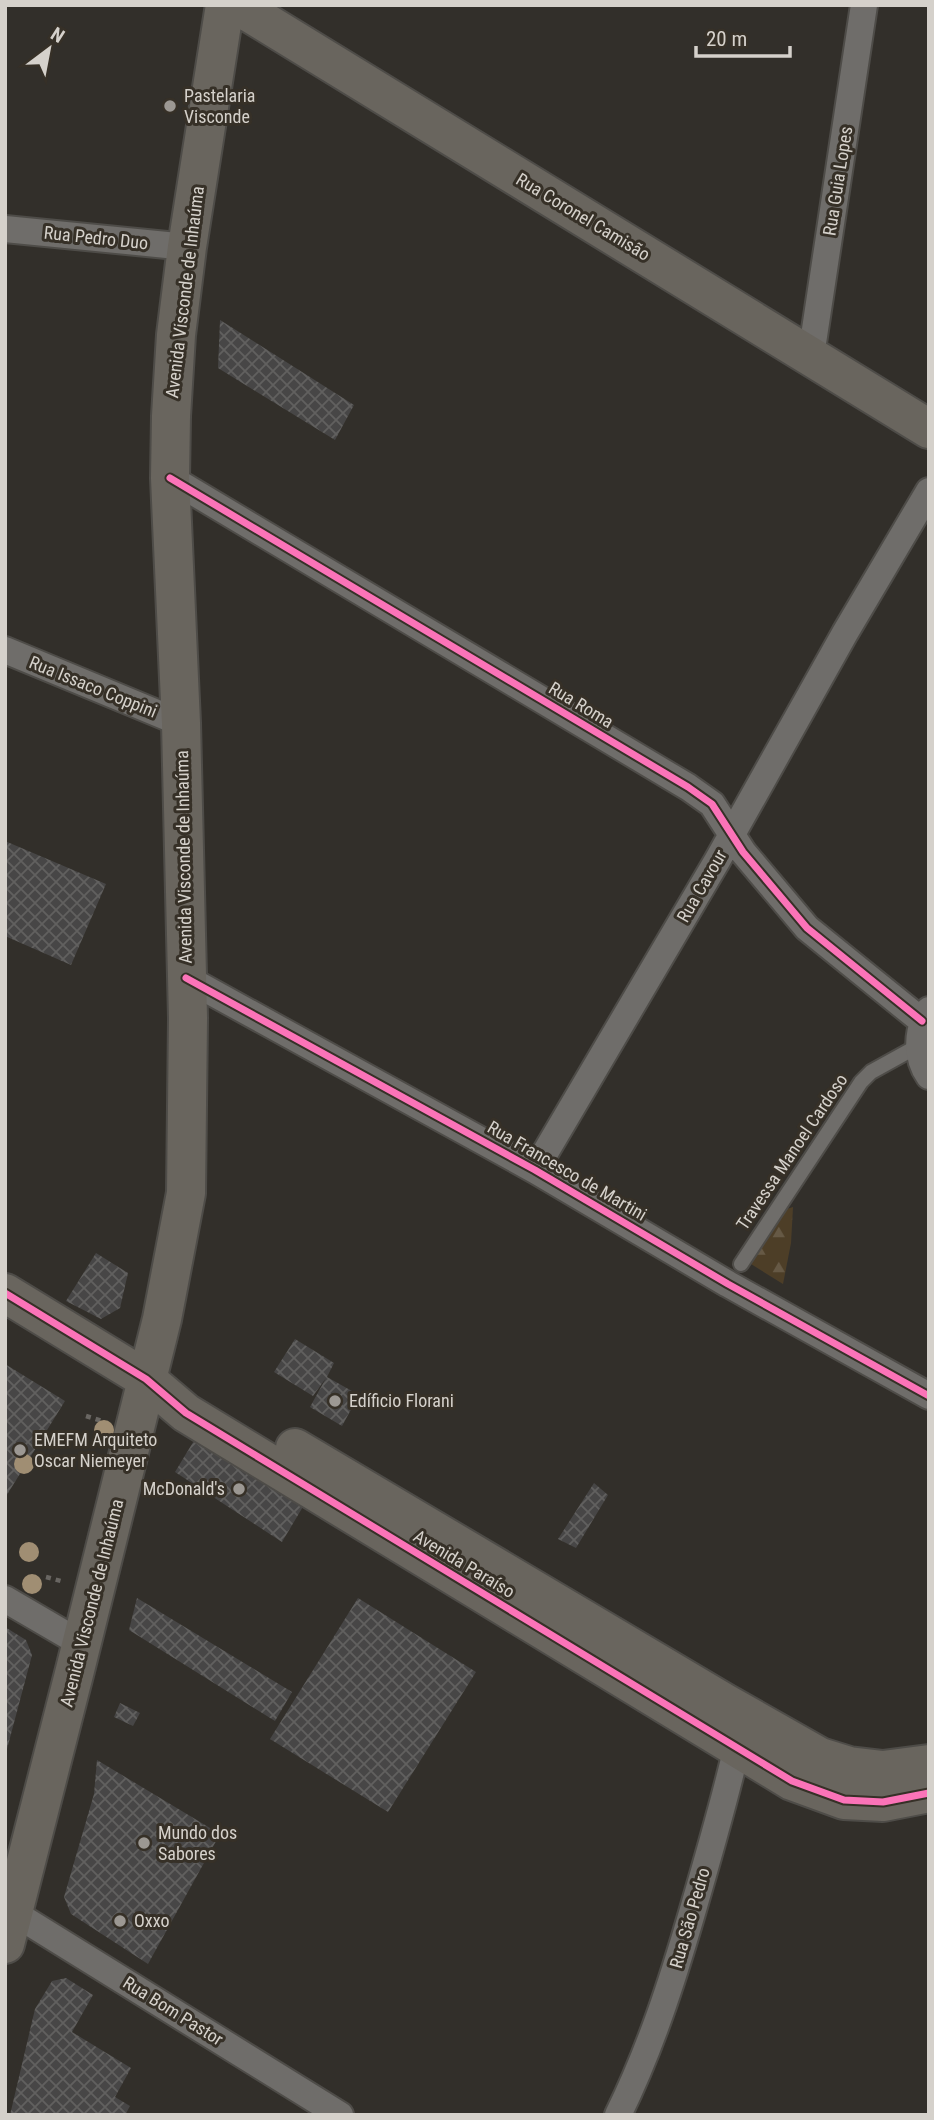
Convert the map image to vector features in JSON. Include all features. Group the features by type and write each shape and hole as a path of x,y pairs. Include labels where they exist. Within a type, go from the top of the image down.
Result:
{"main road":[{"name":"Avenida Visconde de Inhaúma","path":"8,1922 82,1644 162,1319 186,1193 186,978 181,723 170,478 171,416 174,362 187,247 225,5"},
{"name":"Rua Coronel Camisão","path":"237,5 929,429"},
{"name":"Avenida Paraíso","path":"5,1293 146,1379 186,1413 744,1733 792,1781 844,1800 883,1802 927,1778"}],"street":[{"name":"Rua Guia Lopes","path":"811,356 864,5"},
{"name":"Rua Pedro Duo","path":"5,229 187,247"},
{"name":"Rua Roma","path":"170,478 688,787 712,804 743,852 807,928 923,1026"},
{"name":"Rua Cavour","path":"535,1170 733,834 845,633 929,491"},
{"name":"Rua Issaco Coppini","path":"5,650 181,723"},
{"name":"Rua Francesco de Martini","path":"186,978 535,1170 728,1284 929,1396"},
{"path":"923,1026 924,1069 929,1076"},
{"path":"5,1599 82,1644"},
{"name":"Rua São Pedro","path":"618,2115 667,2000 744,1733"},
{"name":"Rua Bom Pastor","path":"8,1922 340,2115"}],"lane":[{"name":"Travessa Manoel Cardoso","path":"741,1265 861,1082 923,1026"}],"path":[{"path":"86,1416 106,1423"},
{"path":"46,1577 66,1583"}],"green space":[{"path":"793,1207 791,1243 783,1284 751,1264 784,1210"}],"building":[{"path":"220,320 354,405 335,440 218,368"},
{"path":"5,841 106,884 71,965 5,936"},
{"path":"96,1253 128,1273 120,1308 101,1319 66,1301"},
{"path":"295,1339 334,1363 327,1377 359,1395 342,1426 310,1407 326,1378 313,1396 274,1372"},
{"name":"EMEFM Arquiteto Oscar Niemeyer","path":"5,1364 65,1401 5,1498"},
{"name":"McDonald's","path":"195,1439 304,1505 282,1542 175,1472"},
{"path":"594,1483 608,1495 576,1548 558,1539"},
{"path":"137,1598 292,1692 275,1721 129,1630"},
{"path":"358,1598 476,1672 388,1812 270,1739"},
{"path":"5,1627 26,1640 32,1655 7,1749 5,1748"},
{"path":"120,1703 140,1713 133,1726 114,1717"},
{"path":"97,1760 220,1834 148,1964 71,1914 64,1897 94,1794"},
{"path":"66,1978 93,1995 72,2032 131,2068 115,2097 130,2106 125,2115 10,2115 35,2009 52,1981"}],"cycle path":[{"path":"170,478 688,787 712,804 743,852 807,928 922,1021"},
{"path":"186,978 535,1170 728,1284 929,1396"},
{"path":"5,1293 146,1379 186,1413 792,1781 844,1800 883,1802 929,1793"}],"place":[{"name":"Pastelaria Visconde","path":"170,106"},
{"name":"Edíficio Florani","path":"335,1401"},
{"name":"EMEFM Arquiteto Oscar Niemeyer","path":"20,1450"},
{"name":"McDonald's","path":"239,1489"},
{"name":"Mundo dos Sabores","path":"144,1843"},
{"name":"Oxxo","path":"120,1921"}]}
